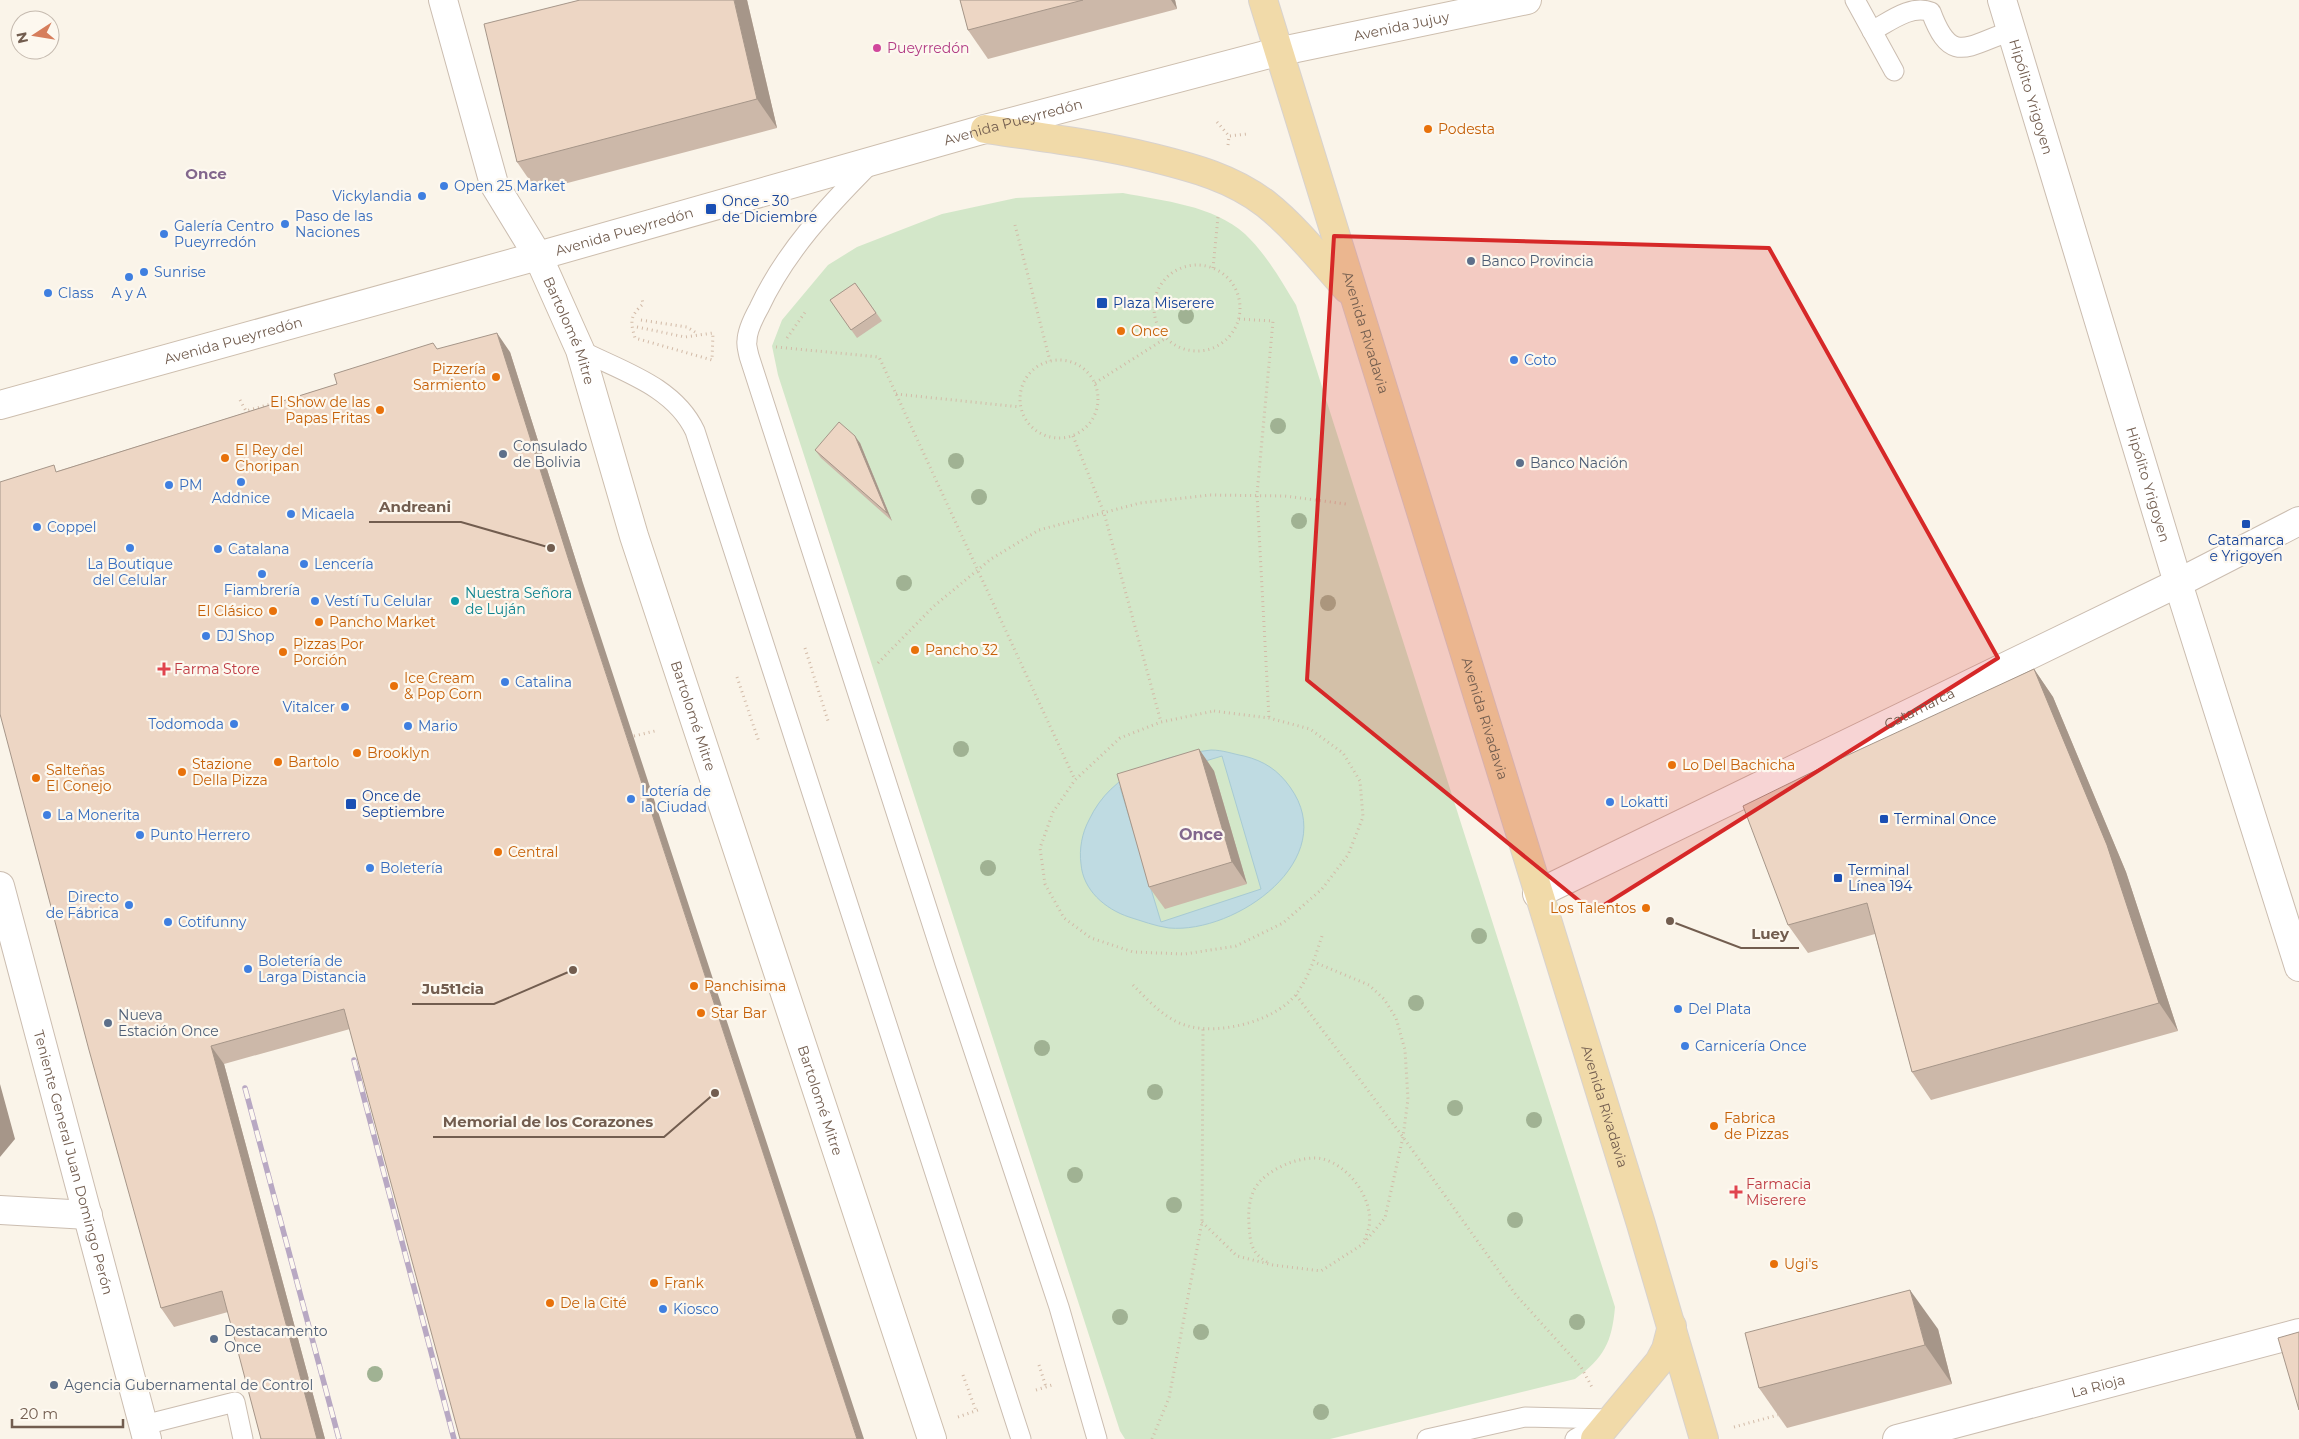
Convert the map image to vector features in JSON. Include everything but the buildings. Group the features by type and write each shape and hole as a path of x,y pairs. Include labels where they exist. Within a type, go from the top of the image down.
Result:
{"main road":[{"name":"Avenida Rivadavia","path":"1262,0 1672,1326 1704,1439"},
{"path":"985,129 1070,140 1204,171 1223,178 1265,203 1298,234 1352,296"},
{"path":"1602,1429 1659,1362 1666,1349 1672,1326"}],"street":[{"name":"Bartolomé Mitre","path":"443,0 494,184 538,256 580,350 634,536 932,1439"},
{"name":"Avenida Jujuy","path":"1277,52 1527,0"},
{"name":"Hipólito Yrigoyen","path":"2002,0 2178,583 2299,967"},
{"name":"Avenida Pueyrredón","path":"0,404 538,256 876,158 1277,52"},
{"name":"Catamarca","path":"1537,894 2178,583 2299,521"},
{"name":"Teniente General Juan Domingo Perón","path":"0,886 146,1432"},
{"path":"0,1210 88,1215"},
{"name":"La Rioja","path":"1897,1439 2299,1333"}],"lane":[{"path":"1855,0 1894,71"},
{"path":"1872,31 1912,10 1922,8 1930,12 1938,31 1948,45 1959,49 2011,31"},
{"path":"876,158 839,196 789,254 772,280 754,320 747,340 748,348 752,367 804,530 1059,1307 1094,1436"},
{"path":"580,350 657,388 676,402 688,416 695,431 1021,1439"},
{"path":"146,1432 234,1402 243,1439"},
{"path":"1427,1439 1525,1417 1602,1429"},
{"path":"1575,1439 1602,1429"}],"path":[{"path":"1217,122 1228,136 1228,146"},
{"path":"1228,136 1248,134"},
{"path":"1213,268 1218,217"},
{"path":"1015,225 1050,361"},
{"path":"1190,265 1204,265 1213,268 1229,279 1237,291 1240,304 1239,319 1234,332 1224,343 1211,350 1196,352 1182,350 1160,331 1154,318 1154,304 1158,290 1165,278 1176,270 1190,265"},
{"path":"638,327 685,337 713,333 712,360 635,338 631,324 634,312 643,304 642,299"},
{"path":"787,338 806,311"},
{"path":"1239,319 1273,322 1257,494 1269,718"},
{"path":"641,320 687,327 698,334"},
{"path":"1095,383 1166,338"},
{"path":"772,346 879,357 1075,780"},
{"path":"1056,359 1082,366 1095,383 1098,401 1096,413 1090,424 1073,436 1056,439 1044,436 1033,429 1025,419 1020,407 1023,381 1032,370 1043,363 1056,359"},
{"path":"896,394 1020,407"},
{"path":"240,400 248,418"},
{"path":"246,411 285,400 288,406"},
{"path":"1073,436 1104,513 1161,722"},
{"path":"876,665 934,606 991,559 1038,530 1140,503 1210,494 1257,494 1346,504"},
{"path":"804,648 829,724"},
{"path":"737,677 759,742"},
{"path":"1214,712 1269,718 1310,729 1343,753 1360,781 1362,817 1348,855 1322,889 1283,923 1236,946 1185,954 1133,952 1091,938 1064,918 1045,884 1040,848 1053,812 1075,780 1120,738 1161,722 1214,712"},
{"path":"634,736 655,731"},
{"path":"1133,985 1158,1010 1187,1026 1218,1029 1248,1024 1283,1007 1296,995 1309,974 1323,933"},
{"path":"1202,1222 1238,1256 1273,1265 1321,1271 1363,1244 1385,1218 1403,1137 1408,1099 1404,1050 1396,1018 1384,999 1369,985 1314,962"},
{"path":"1296,995 1403,1137 1516,1295 1581,1367 1602,1429"},
{"path":"1152,1439 1169,1398 1202,1222 1203,1027"},
{"path":"1273,1265 1256,1256 1250,1240 1248,1216 1254,1190 1266,1175 1296,1160 1322,1159 1340,1167 1355,1182 1366,1201 1369,1225 1363,1244"},
{"path":"1039,1365 1046,1387"},
{"path":"963,1375 976,1411"}],"highlighted area":[{"path":"1334,236 1769,248 1998,658 1593,912 1307,680"}],"green space":[{"name":"Plaza Miserere","path":"1123,193 1203,210 1232,224 1245,234 1260,250 1296,305 1615,1307 1612,1330 1605,1348 1593,1364 1575,1379 1330,1439 1125,1439 1120,1431 778,375 772,346 782,320 828,265 857,247 942,214 1016,198"}],"water":[{"path":"1211,750 1228,752 1258,761 1270,767 1290,787 1302,814 1302,840 1292,865 1274,887 1250,905 1223,919 1196,927 1169,928 1129,917 1104,904 1086,882 1080,858 1081,847 1089,820 1099,803 1111,789 1140,769 1157,762","holes":["1222,756 1261,889 1161,922 1120,787"]}],"railway":[{"path":"354,1060 454,1439"},
{"path":"245,1088 339,1439"}],"place":[{"name":"Pueyrredón","path":"877,48"},
{"name":"Podesta","path":"1428,129"},
{"name":"Open 25 Market","path":"444,186"},
{"name":"Vickylandia","path":"422,196"},
{"name":"Once - 30 de Diciembre","path":"711,209"},
{"name":"Paso de las Naciones","path":"285,224"},
{"name":"Galería Centro Pueyrredón","path":"164,234"},
{"name":"Banco Provincia","path":"1471,261"},
{"name":"Sunrise","path":"144,272"},
{"name":"A y A","path":"129,277"},
{"name":"Class","path":"48,293"},
{"name":"Plaza Miserere","path":"1102,303"},
{"name":"Once","path":"1121,331"},
{"name":"Coto","path":"1514,360"},
{"name":"Pizzería Sarmiento","path":"496,377"},
{"name":"El Show de las Papas Fritas","path":"380,410"},
{"name":"Consulado de Bolivia","path":"503,454"},
{"name":"El Rey del Choripan","path":"225,458"},
{"name":"Banco Nación","path":"1520,463"},
{"name":"Addnice","path":"241,482"},
{"name":"PM","path":"169,485"},
{"name":"Micaela","path":"291,514"},
{"name":"Catamarca e Yrigoyen","path":"2246,524"},
{"name":"Coppel","path":"37,527"},
{"name":"La Boutique del Celular","path":"130,548"},
{"name":"Andreani","path":"551,548"},
{"name":"Catalana","path":"218,549"},
{"name":"Lencería","path":"304,564"},
{"name":"Fiambrería","path":"262,574"},
{"name":"Vestí Tu Celular","path":"315,601"},
{"name":"Nuestra Señora de Luján","path":"455,601"},
{"name":"El Clásico","path":"273,611"},
{"name":"Pancho Market","path":"319,622"},
{"name":"DJ Shop","path":"206,636"},
{"name":"Pancho 32","path":"915,650"},
{"name":"Pizzas Por Porción","path":"283,652"},
{"name":"Farma Store","path":"164,669"},
{"name":"Catalina","path":"505,682"},
{"name":"Ice Cream & Pop Corn","path":"394,686"},
{"name":"Vitalcer","path":"345,707"},
{"name":"Todomoda","path":"234,724"},
{"name":"Mario","path":"408,726"},
{"name":"Brooklyn","path":"357,753"},
{"name":"Bartolo","path":"278,762"},
{"name":"Lo Del Bachicha","path":"1672,765"},
{"name":"Stazione Della Pizza","path":"182,772"},
{"name":"Salteñas El Conejo","path":"36,778"},
{"name":"Lotería de la Ciudad","path":"631,799"},
{"name":"Lokatti","path":"1610,802"},
{"name":"Once de Septiembre","path":"351,804"},
{"name":"La Monerita","path":"47,815"},
{"name":"Terminal Once","path":"1884,819"},
{"name":"Punto Herrero","path":"140,835"},
{"name":"Central","path":"498,852"},
{"name":"Boletería","path":"370,868"},
{"name":"Terminal Línea 194","path":"1838,878"},
{"name":"Directo de Fábrica","path":"129,905"},
{"name":"Los Talentos","path":"1646,908"},
{"name":"Luey","path":"1670,921"},
{"name":"Cotifunny","path":"168,922"},
{"name":"Boletería de Larga Distancia","path":"248,969"},
{"name":"Ju5t1cia","path":"573,970"},
{"name":"Panchisima","path":"694,986"},
{"name":"Del Plata","path":"1678,1009"},
{"name":"Star Bar","path":"701,1013"},
{"name":"Nueva Estación Once","path":"108,1023"},
{"name":"Carnicería Once","path":"1685,1046"},
{"name":"Memorial de los Corazones","path":"715,1093"},
{"name":"Fabrica de Pizzas","path":"1714,1126"},
{"name":"Farmacia Miserere","path":"1736,1192"},
{"name":"Ugi's","path":"1774,1264"},
{"name":"Frank","path":"654,1283"},
{"name":"De la Cité","path":"550,1303"},
{"name":"Kiosco","path":"663,1309"},
{"name":"Destacamento Once","path":"214,1339"},
{"name":"Agencia Gubernamental de Control","path":"54,1385"}],"district":[{"name":"Once","path":"206,174"},
{"name":"Once","path":"1201,834"}]}
